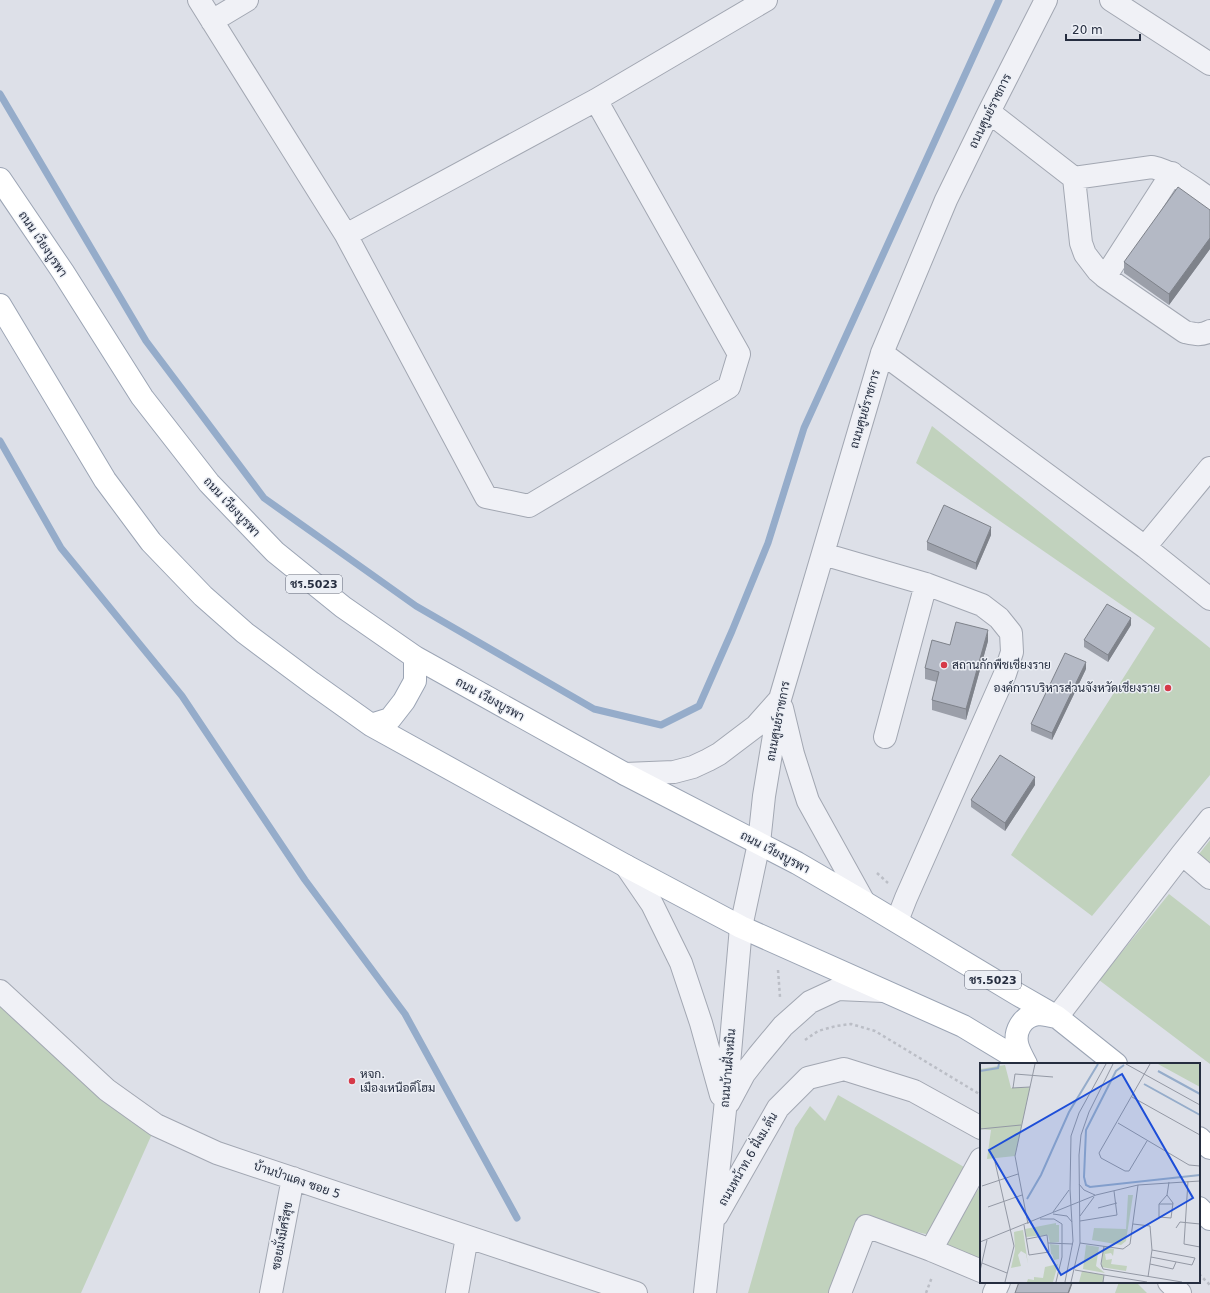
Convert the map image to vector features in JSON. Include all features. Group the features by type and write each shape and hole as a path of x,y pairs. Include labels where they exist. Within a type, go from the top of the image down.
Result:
{"main road":[{"name":"ถนน เวียงบูรพา","path":"0,179 63,272 142,397 209,483 275,552 343,607 415,657 625,774 797,863 864,902 1057,1017 1115,1063"},
{"path":"0,305 105,480 151,542 203,596 245,633 371,725 626,866 741,927 964,1026 1024,1063"},
{"path":"371,725 390,719 404,701 415,681 415,657"},
{"path":"1026,1063 1017,1046 1016,1035 1020,1025 1029,1017 1039,1014 1057,1017"},
{"path":"1200,1139 1210,1148"},
{"path":"1200,1209 1210,1219"}],"street":[{"path":"199,0 346,236 486,497 529,506 729,387 739,354 596,100"},
{"path":"212,21 247,0"},
{"path":"346,236 596,100 766,0"},
{"name":"ถนนศูนย์ราชการ","path":"759,843 764,796 780,699 882,353 946,200 1046,0"},
{"path":"1112,0 1210,64"},
{"path":"989,112 1074,178 1081,242 1085,254 1098,271 1185,332 1197,335 1205,334 1210,331"},
{"path":"1074,178 1152,167 1172,173 1210,199"},
{"path":"1105,276 1172,173"},
{"path":"882,353 1145,547 1210,599"},
{"path":"1145,547 1210,468"},
{"path":"823,554 926,584 982,605 999,618 1011,633 1012,652 1005,674 906,898 897,922"},
{"path":"885,737 926,584"},
{"path":"625,774 674,772 693,767 708,760 719,754 756,726 780,699"},
{"path":"780,699 793,754 808,801 864,902"},
{"path":"1057,1017 1182,854 1210,820"},
{"name":"ถนนบ้านฝั่งหมิน","path":"705,1293 725,1110 741,927 759,843"},
{"path":"1182,854 1210,878"},
{"path":"626,866 652,904 681,963 701,1023 725,1110"},
{"path":"725,1110 744,1074 783,1026 810,1002 838,989 883,991"},
{"name":"บ้านป่าแดง ซอย 5","path":"0,991 107,1090 156,1125 217,1153 636,1293"},
{"name":"ถนนหน้าท.6 ฝั่งม.ต้น","path":"712,1222 778,1108 808,1078 844,1069 914,1091 980,1127"},
{"path":"931,1250 980,1161"},
{"name":"ซอยมั่งมีศรีสุข","path":"272,1293 293,1178"},
{"path":"840,1293 866,1226 931,1250 980,1271"},
{"path":"457,1293 467,1237"},
{"path":"994,1293 999,1283"},
{"path":"1170,1283 1180,1293"}],"path":[{"path":"875,871 906,898"},
{"path":"776,943 783,1026"},
{"path":"1200,1275 1210,1285"}],"green space":[{"path":"932,426 1210,648 1210,775 1092,916 1011,855 1155,628 916,463"},
{"path":"1210,840 1210,878 1192,863"},
{"path":"1169,894 1210,926 1210,1064 1099,980"},
{"path":"0,989 156,1125 81,1293 0,1293"},
{"path":"838,1095 964,1167 930,1235 865,1220 830,1293 748,1293 795,1128 810,1106 825,1121"},
{"path":"980,1187 980,1261 948,1248 946,1240"},
{"path":"1119,1283 1137,1283 1147,1293 1115,1293"}],"building":[{"path":"1178,187 1210,210 1210,238 1169,294 1124,262"},
{"path":"944,505 991,527 976,563 927,542"},
{"path":"1107,604 1131,618 1108,655 1084,640"},
{"path":"956,622 988,630 966,709 932,700 939,672 925,668 932,640 950,645"},
{"path":"1065,653 1086,662 1052,733 1031,724"},
{"path":"1000,755 1035,777 1005,823 971,800"},
{"path":"1019,1283 1072,1283 1068,1293 1015,1293"}],"waterway":[{"path":"0,94 146,341 264,498 416,606 594,709 661,725 699,706 768,543 804,428 999,0"},
{"path":"0,441 61,548 182,696 305,880 405,1014 517,1218"}],"place":[{"name":"สถานกักพืชเชียงราย","path":"944,665"},
{"name":"องค์การบริหารส่วนจังหวัดเชียงราย","path":"1168,688"},
{"name":"หจก. เมืองเหนือดีโฮม","path":"352,1081"}]}
